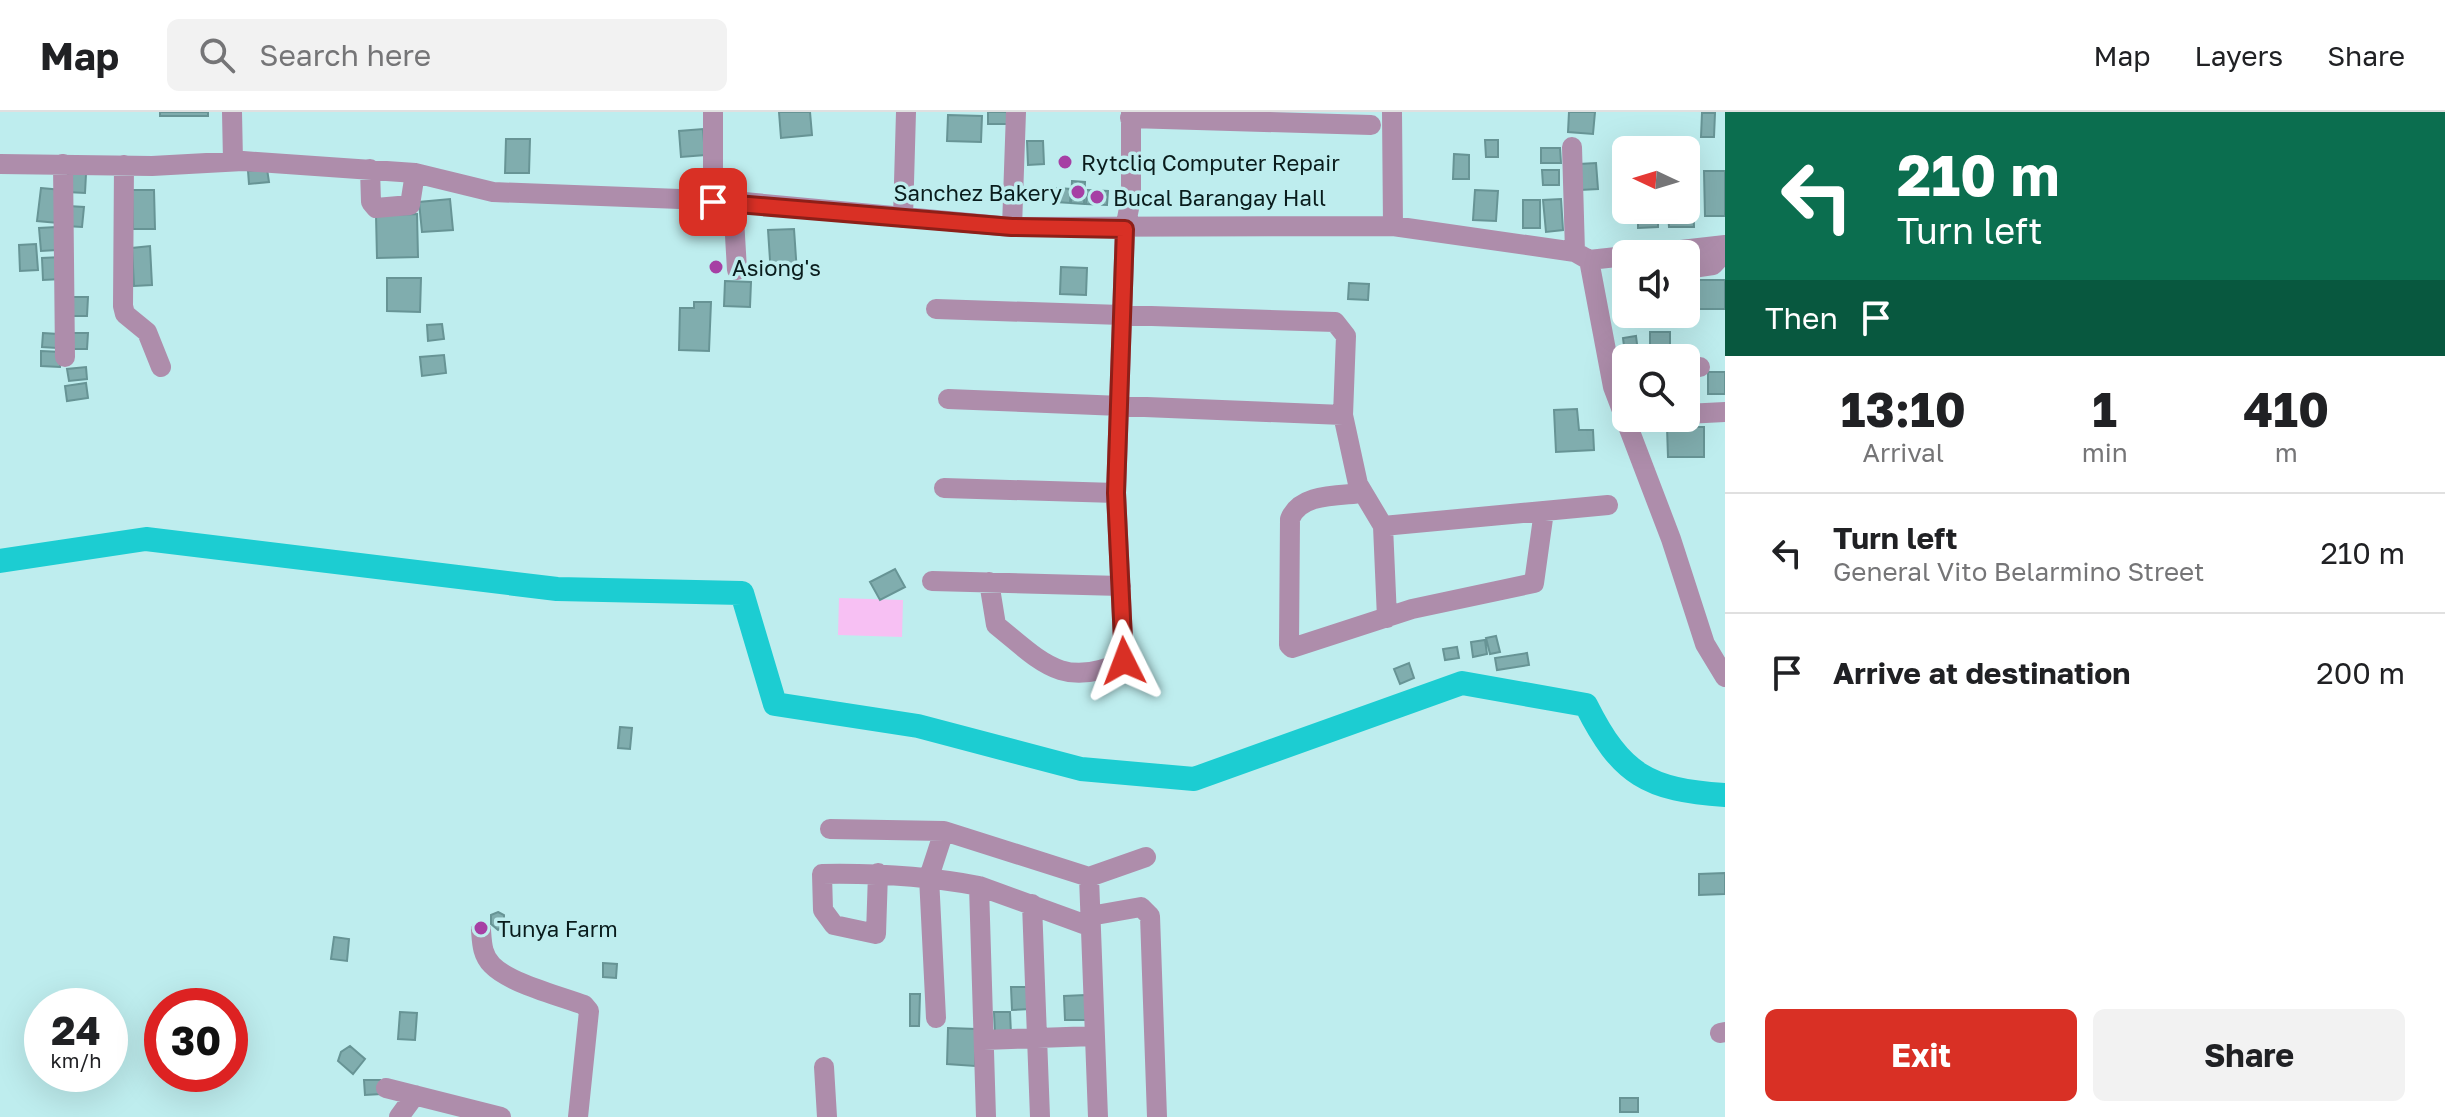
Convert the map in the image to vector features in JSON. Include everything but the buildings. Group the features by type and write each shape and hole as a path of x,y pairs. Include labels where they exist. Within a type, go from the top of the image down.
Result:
{"street":[{"path":"232,112 233,161"},
{"path":"713,112 723,202 737,270"},
{"path":"903,218 906,112"},
{"path":"1012,227 1016,112"},
{"path":"1392,112 1393,226"},
{"path":"989,582 996,625 1053,670 1098,673 1124,661 1116,493 1125,229 1131,198 1131,115 1371,125"},
{"path":"1572,147 1582,256 1612,349"},
{"path":"0,164 124,165 233,161 370,169 415,173 493,192 723,202 1012,227 1393,226 1582,256 1612,256"},
{"path":"63,164 65,357"},
{"path":"124,165 123,306 125,314 147,332 161,367"},
{"path":"370,169 371,202 376,208 410,205 415,173"},
{"path":"1700,248 1725,245"},
{"path":"1700,267 1713,265 1725,252"},
{"path":"936,309 1335,322 1346,336 1343,415 1363,493 1383,526 1387,618"},
{"path":"948,399 1343,415"},
{"path":"1700,413 1725,412"},
{"path":"1631,432 1671,539 1705,644 1725,675"},
{"path":"944,488 1116,493"},
{"path":"1363,493 1304,501 1294,509 1290,519 1289,645 1292,648 1412,609 1534,583 1544,511"},
{"path":"1383,526 1608,505"},
{"path":"932,581 1121,586"},
{"path":"830,829 944,831 1089,877 1146,857"},
{"path":"936,1018 929,877 944,831"},
{"path":"878,873 929,877 979,886 1089,921 1141,907 1150,916 1157,1117"},
{"path":"1089,877 1098,1117"},
{"path":"979,886 986,1117"},
{"path":"1032,904 1040,1117"},
{"path":"481,930 483,952 492,966 508,976 584,1005 589,1011 578,1117"},
{"path":"984,1040 1095,1036"},
{"path":"824,1067 827,1117"},
{"path":"386,1088 501,1117"},
{"path":"399,1117 415,1095"}],"shaded area":[{"path":"839,598 903,600 902,637 838,635"}],"waterway":[{"path":"0,561 146,539 557,589 742,593 775,704 918,726 1081,769 1194,779 1462,683 1586,705 1612,748 1640,774 1676,789 1725,795"}],"place":[{"name":"Rytcliq Computer Repair","path":"1065,162"},
{"name":"Sanchez Bakery","path":"1078,192"},
{"name":"Bucal Barangay Hall","path":"1097,197"},
{"name":"Asiong's","path":"716,267"},
{"name":"Tunya Farm","path":"481,928"}],"route":[{"path":"713,202 733,201 1012,227 1125,229 1116,493 1124,661"}]}
